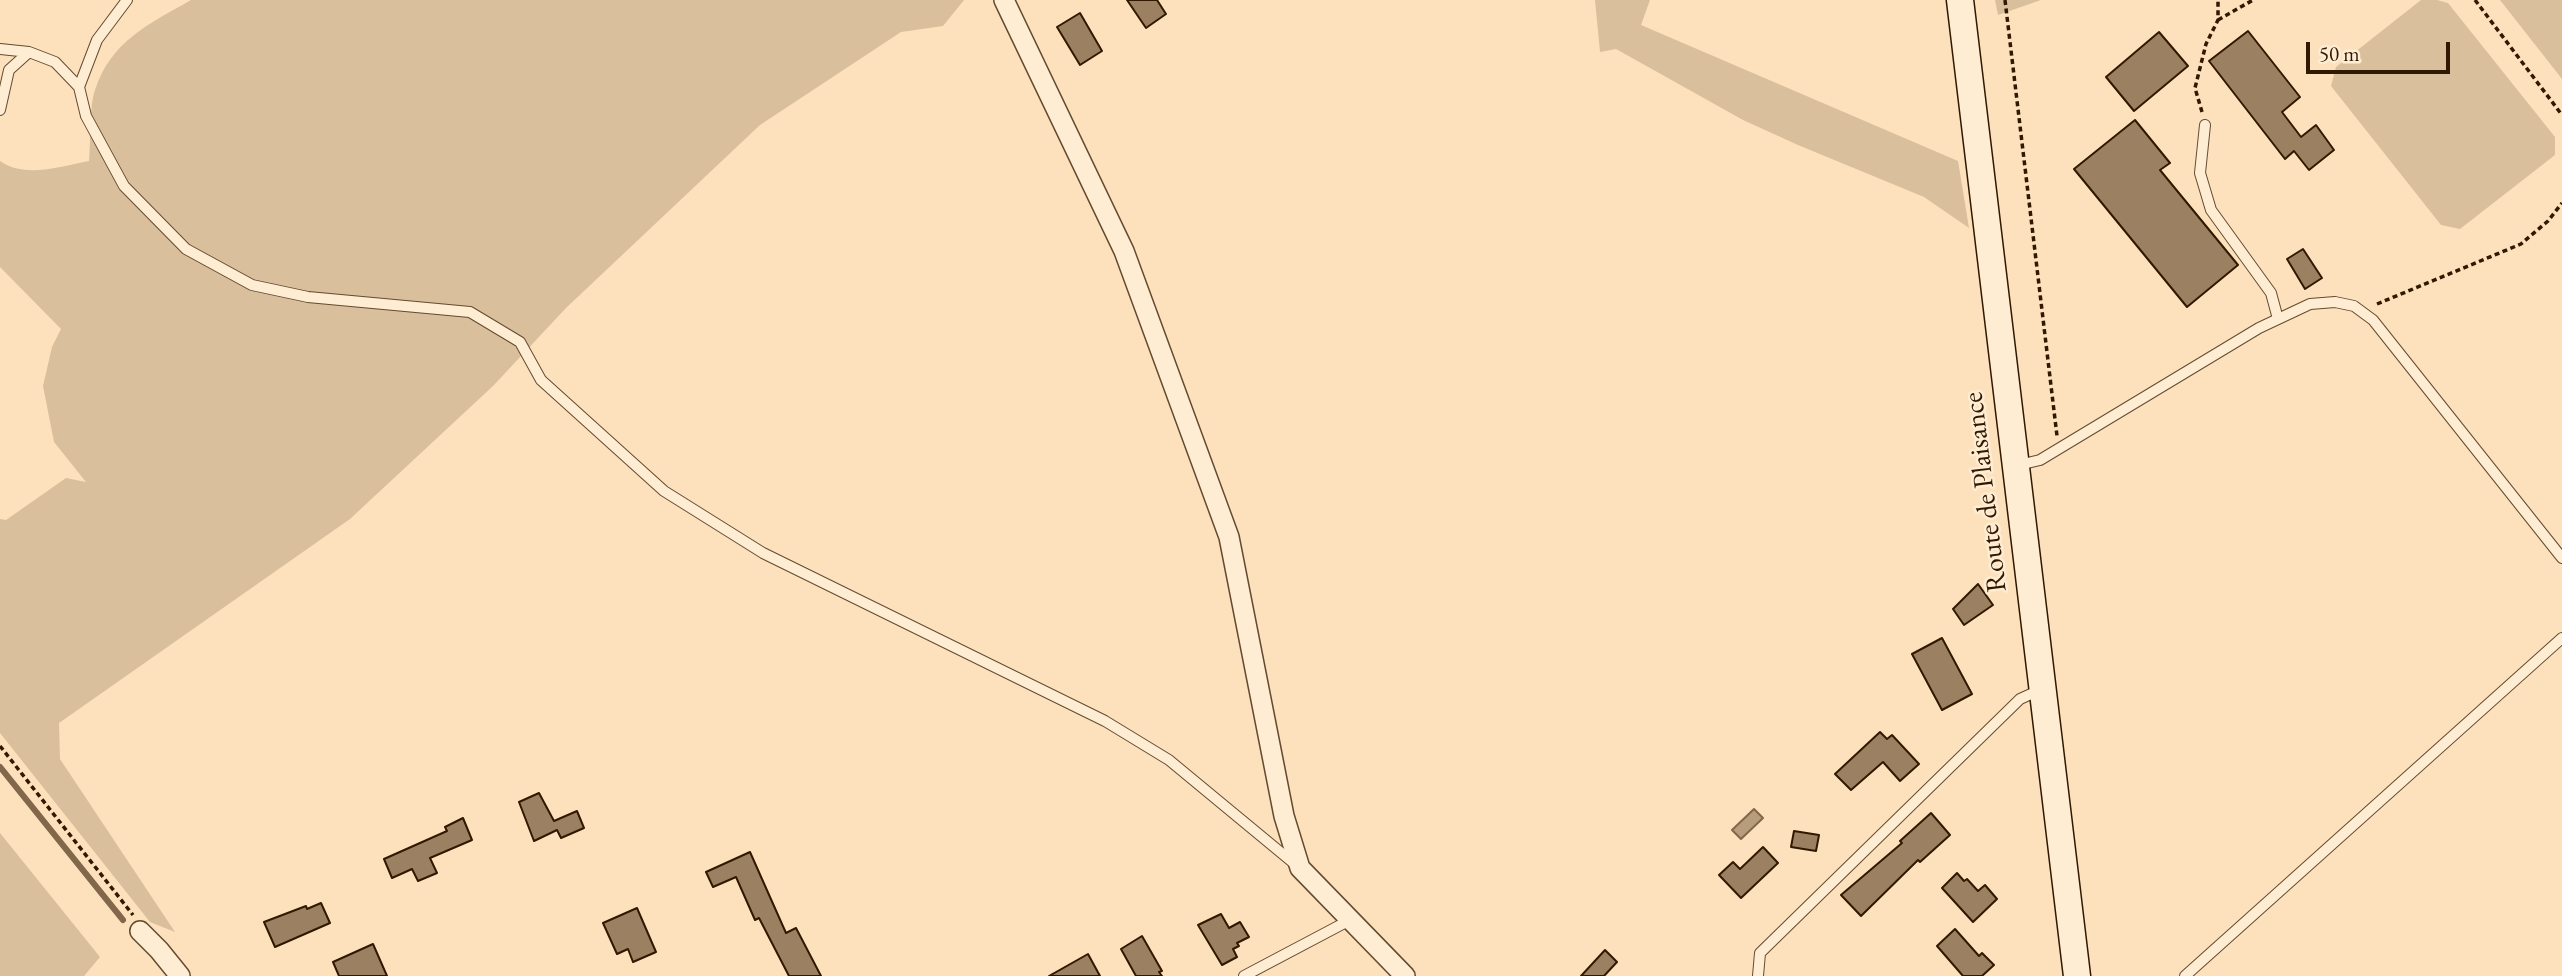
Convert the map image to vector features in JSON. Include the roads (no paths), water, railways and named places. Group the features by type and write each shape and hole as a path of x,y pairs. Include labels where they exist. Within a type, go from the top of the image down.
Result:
{"main road":[{"name":"Route de Plaisance","path":"1960,0 2077,976"}],"street":[{"path":"1004,0 1124,251 1229,537 1284,816 1300,868 1405,976"},
{"path":"140,931 180,976"}],"lane":[{"path":"79,87 97,40 127,0"},
{"path":"0,49 29,52 55,62 79,87 86,116 124,186 186,249 252,285 297,295 470,312 520,342 541,380 664,491 763,553 1105,721 1169,760 1300,868"},
{"path":"0,110 9,70 29,52"},
{"path":"2205,125 2200,173 2211,210 2271,293 2278,319"},
{"path":"2015,466 2040,460 2259,328 2310,304 2335,302 2354,306 2374,320 2562,558"},
{"path":"2185,976 2562,638"},
{"path":"1758,976 1760,953 2020,699 2042,689"},
{"path":"1244,976 1350,920"}],"waterway":[{"path":"0,767 123,920"}]}
